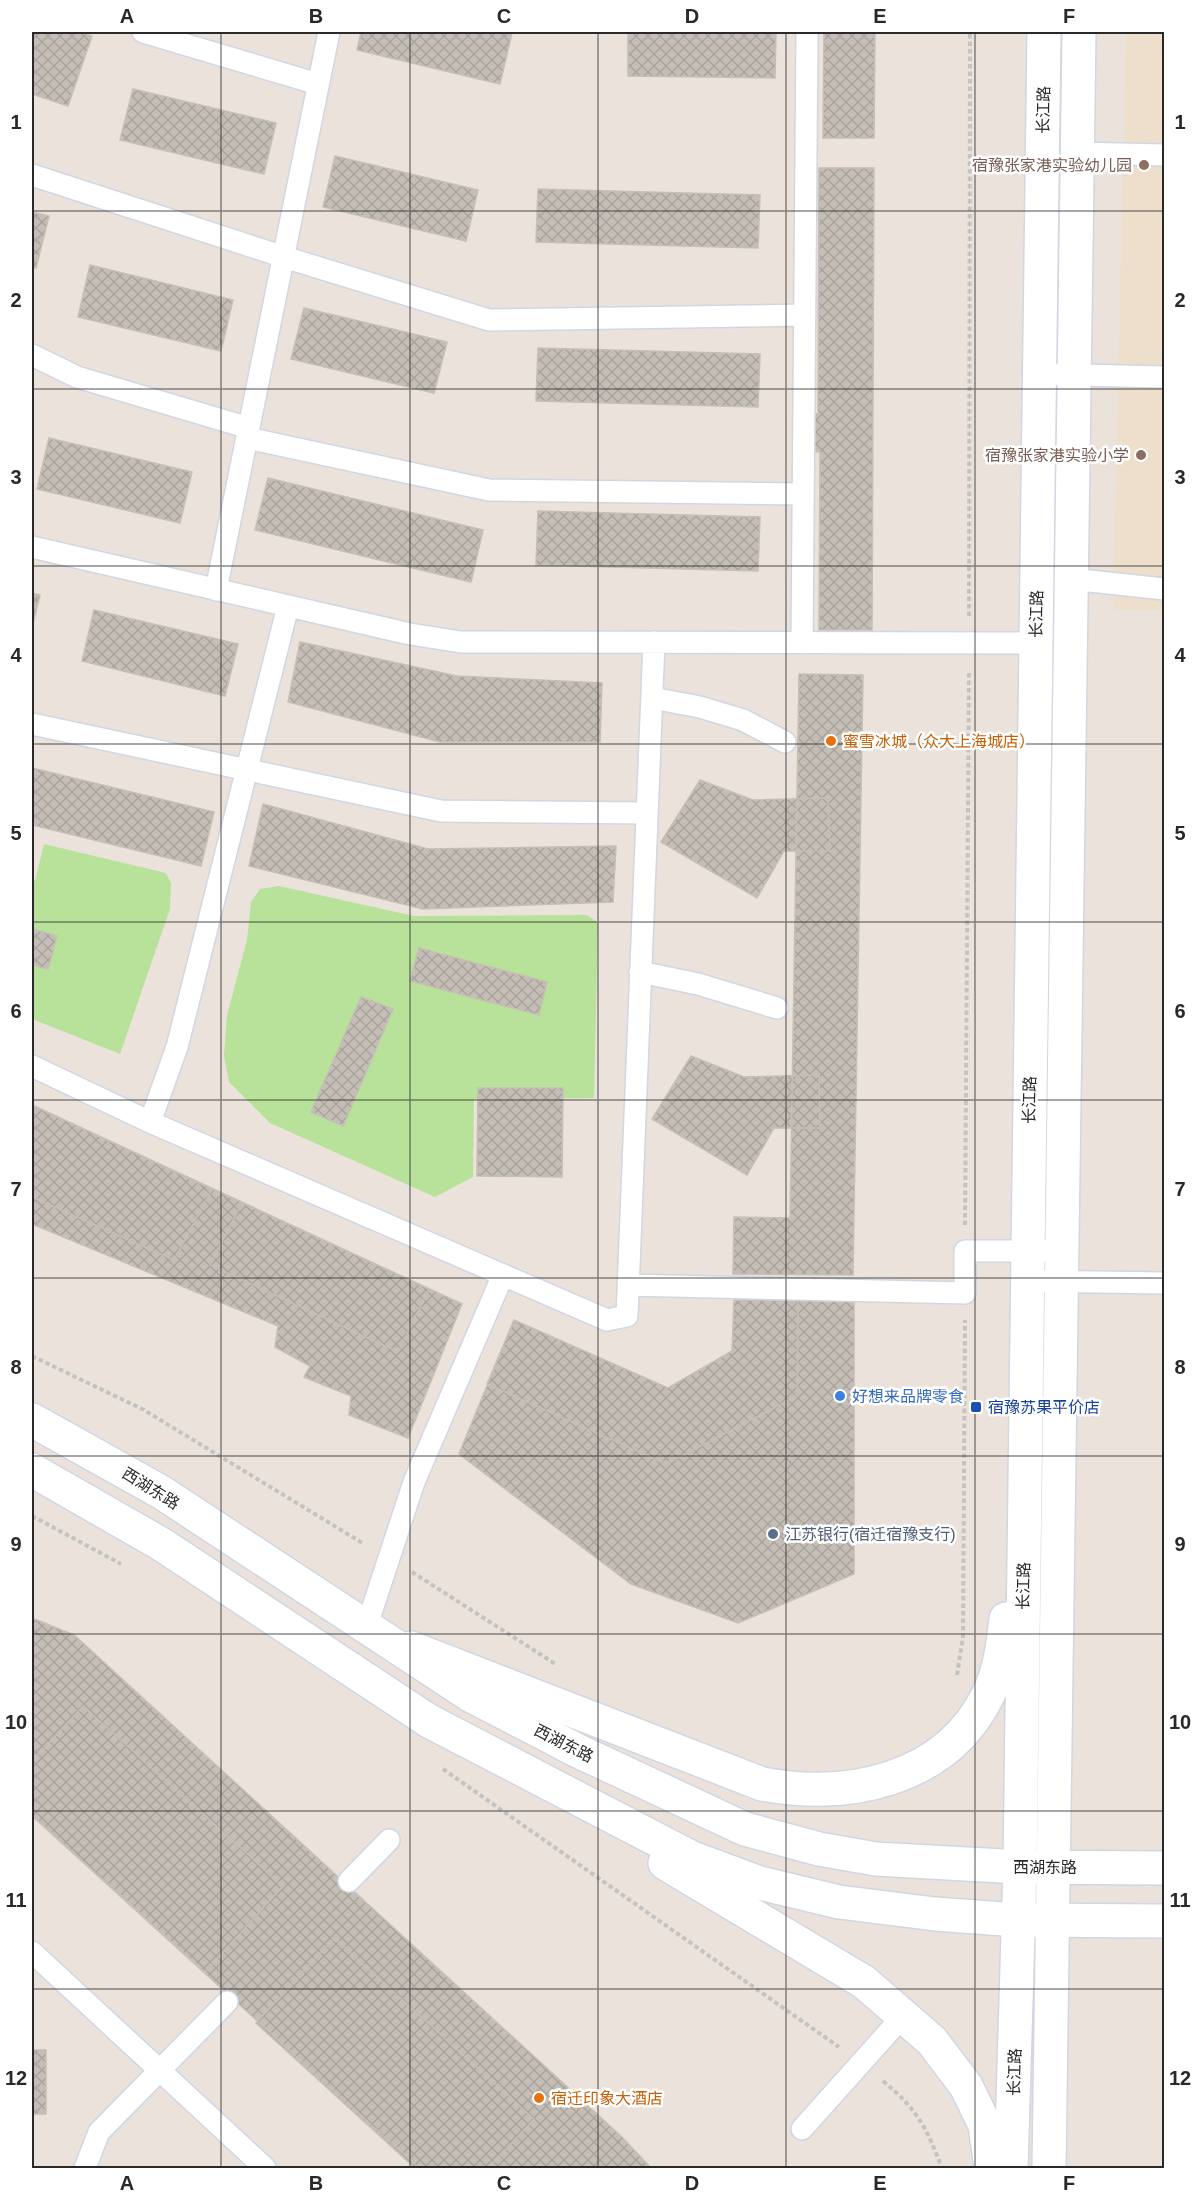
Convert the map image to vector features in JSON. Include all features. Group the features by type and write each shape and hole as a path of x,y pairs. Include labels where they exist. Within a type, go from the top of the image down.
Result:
{"street":[{"name":"长江路","path":"1011,2169 1020,1867 1044,32"},
{"name":"长江路","path":"1049,2169 1079,32"},
{"name":"西湖东路","path":"32,1420 161,1492 470,1695 578,1751 746,1829 819,1849 876,1859 1020,1867 1164,1868"},
{"path":"32,1470 161,1544 429,1721 864,1982 932,2041 966,2086 985,2125 992,2169"},
{"path":"371,1631 762,1784 796,1790 864,1786 897,1778 926,1762 970,1723 988,1696 1003,1644 1024,1474"},
{"path":"429,1721 693,1858 760,1883 839,1902 935,1914 1018,1920 1164,1921"}],"lane":[{"path":"143,32 318,84"},
{"path":"216,590 329,32"},
{"path":"802,643 807,32"},
{"path":"1077,153 1164,155"},
{"path":"32,175 284,257 489,320 805,315"},
{"path":"32,356 77,377 248,433 489,490 803,494"},
{"path":"1039,374 1164,377"},
{"path":"32,547 410,634 461,642 1035,643"},
{"path":"1071,579 1164,589"},
{"path":"150,1122 177,1047 288,606"},
{"path":"32,1066 150,1122 607,1320 627,1316 654,642"},
{"path":"652,698 700,707 743,720 784,742"},
{"path":"32,724 441,811 647,813"},
{"path":"640,972 698,984 777,1008"},
{"path":"628,1285 965,1293 965,1251 1027,1266 1061,1266 1164,1283"},
{"path":"1027,1266 1061,1266"},
{"path":"371,1631 388,1559 414,1482 503,1275"},
{"path":"349,1881 389,1840"},
{"path":"32,1952 265,2169"},
{"path":"85,2169 99,2132 227,2001"},
{"path":"802,2129 903,2016"}],"path":[{"path":"954,1683 963,1637 965,1293"},
{"path":"32,1356 144,1410 562,1668"},
{"path":"32,1516 127,1567"},
{"path":"441,1769 861,2063 909,2103 930,2137 942,2169"}],"shaded area":[{"path":"1126,32 1164,32 1164,611 1113,609"}],"green space":[{"path":"44,844 166,873 171,883 170,909 120,1054 32,1019 32,880 35,881"},
{"path":"279,886 414,916 587,915 598,923 594,1098 474,1099 473,1177 435,1197 270,1123 229,1082 224,1056 227,1015 247,940 251,902 260,889"}],"building":[{"path":"32,32 78,32 92,36 68,106 32,94"},
{"path":"361,32 512,33 500,84 357,50"},
{"path":"628,32 776,32 775,78 628,76"},
{"path":"824,32 875,32 874,138 823,138"},
{"path":"133,89 276,123 264,174 120,140"},
{"path":"335,156 478,190 466,241 323,207"},
{"path":"819,168 874,168 872,630 819,630 820,452 807,451 807,414 818,414"},
{"path":"538,189 760,195 758,248 536,242"},
{"path":"32,212 49,216 36,268 32,267"},
{"path":"90,265 233,300 221,351 78,317"},
{"path":"304,308 447,342 434,393 291,359"},
{"path":"538,348 760,354 758,407 536,401"},
{"path":"49,438 192,472 180,523 37,489"},
{"path":"268,478 483,530 471,582 255,530"},
{"path":"538,511 760,517 758,571 536,565"},
{"path":"32,593 40,595 32,628"},
{"path":"94,610 238,644 225,696 82,661"},
{"path":"300,642 457,676 602,683 600,742 440,742 288,702"},
{"path":"799,674 863,675 853,1275 733,1274 734,1217 790,1218"},
{"path":"32,768 214,812 201,866 32,825"},
{"path":"700,780 753,800 828,798 830,851 784,851 757,898 661,842"},
{"path":"263,804 428,849 616,846 613,902 423,909 249,866"},
{"path":"32,929 57,936 48,969 32,965"},
{"path":"419,948 547,982 539,1015 410,981"},
{"path":"361,997 393,1009 343,1126 311,1112"},
{"path":"691,1056 744,1077 819,1075 820,1128 774,1128 747,1175 652,1119"},
{"path":"478,1088 563,1088 562,1177 477,1176"},
{"path":"32,1105 462,1304 408,1438 349,1415 351,1396 304,1377 310,1366 275,1347 278,1326 32,1224"},
{"path":"32,1105 212,1189 174,1260 32,1197"},
{"path":"242,1203 429,1289 398,1352 210,1265"},
{"path":"734,1300 854,1301 854,1574 738,1623 631,1584 459,1454 514,1320 668,1388 732,1351"},
{"path":"734,1300 798,1300 797,1396 666,1464 487,1384 514,1320 668,1388 732,1351"},
{"path":"32,1618 74,1635 622,2137 651,2168 419,2168 32,1816"},
{"path":"83,1706 283,1886 205,1972 32,1815 32,1762"},
{"path":"334,1938 534,2119 489,2168 415,2168 256,2023"},
{"path":"32,2050 46,2050 46,2114 32,2114"}],"place":[{"name":"宿豫张家港实验幼儿园","path":"1144,165"},
{"name":"宿豫张家港实验小学","path":"1141,455"},
{"name":"蜜雪冰城（众大上海城店）","path":"831,741"},
{"name":"好想来品牌零食","path":"840,1396"},
{"name":"宿豫苏果平价店","path":"976,1407"},
{"name":"江苏银行(宿迁宿豫支行)","path":"773,1534"},
{"name":"宿迁印象大酒店","path":"539,2098"}]}
